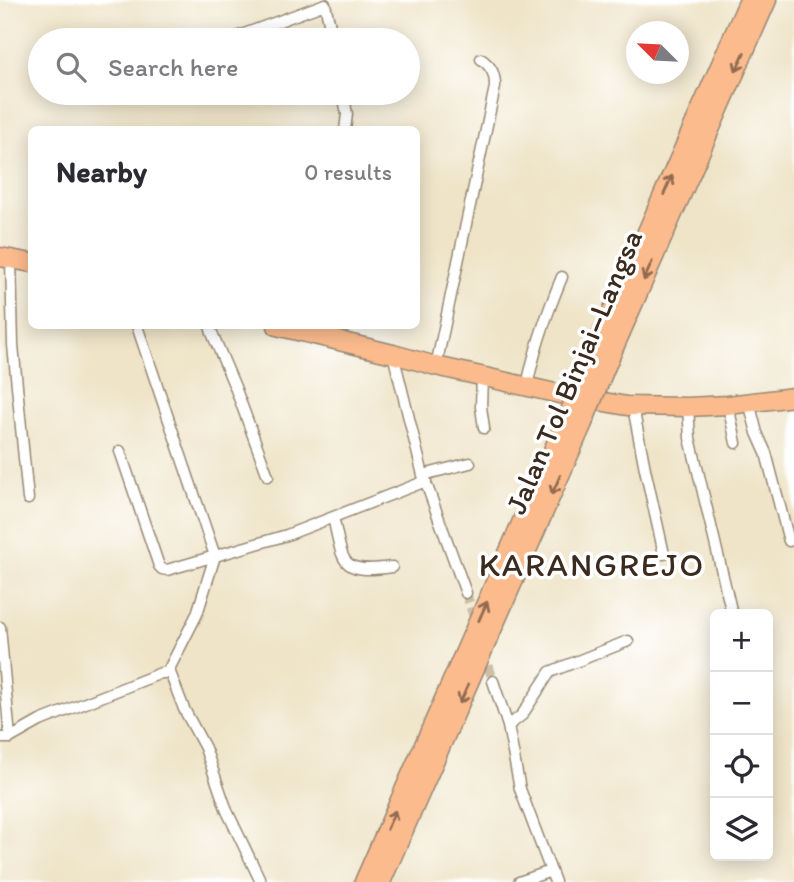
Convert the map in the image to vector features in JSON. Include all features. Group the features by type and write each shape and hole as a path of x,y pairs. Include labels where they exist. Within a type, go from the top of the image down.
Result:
{"highway":[{"name":"Jalan Tol Binjai–Langsa","path":"382,882 749,0"},
{"name":"Jalan Tol Binjai–Langsa","path":"599,363 767,0"},
{"path":"6,258 28,262"},
{"path":"294,329 339,337 436,366 527,387 633,407 728,405 794,397"},
{"name":"Jalan Tol Binjai–Langsa","path":"364,882 576,420"}],"street":[{"path":"259,28 325,2 330,28"},
{"path":"436,366 495,87 491,67 481,59"},
{"path":"346,105 346,126"},
{"path":"6,258 28,499"},
{"path":"527,387 542,327 562,277"},
{"path":"138,329 215,556 197,614 167,673"},
{"path":"211,329 268,476"},
{"path":"393,354 425,478 466,593"},
{"path":"482,376 481,407 484,428"},
{"path":"749,402 757,433 766,453 789,541"},
{"path":"728,405 736,443"},
{"path":"633,407 664,554"},
{"path":"688,407 691,438 731,609"},
{"path":"120,451 160,567 167,570 287,535 425,478 470,463"},
{"path":"333,517 347,564 368,570 392,567"},
{"path":"0,627 5,738 40,721 169,670 184,709 205,748 227,811 261,882"},
{"path":"508,726 523,715 550,672 628,641"},
{"path":"494,681 508,726 520,789 555,882"},
{"path":"519,882 551,870"}],"tunnel":[{"path":"466,593 476,623"},
{"path":"484,651 493,681"}],"district":[{"name":"KARANGREJO","path":"592,564"}]}
